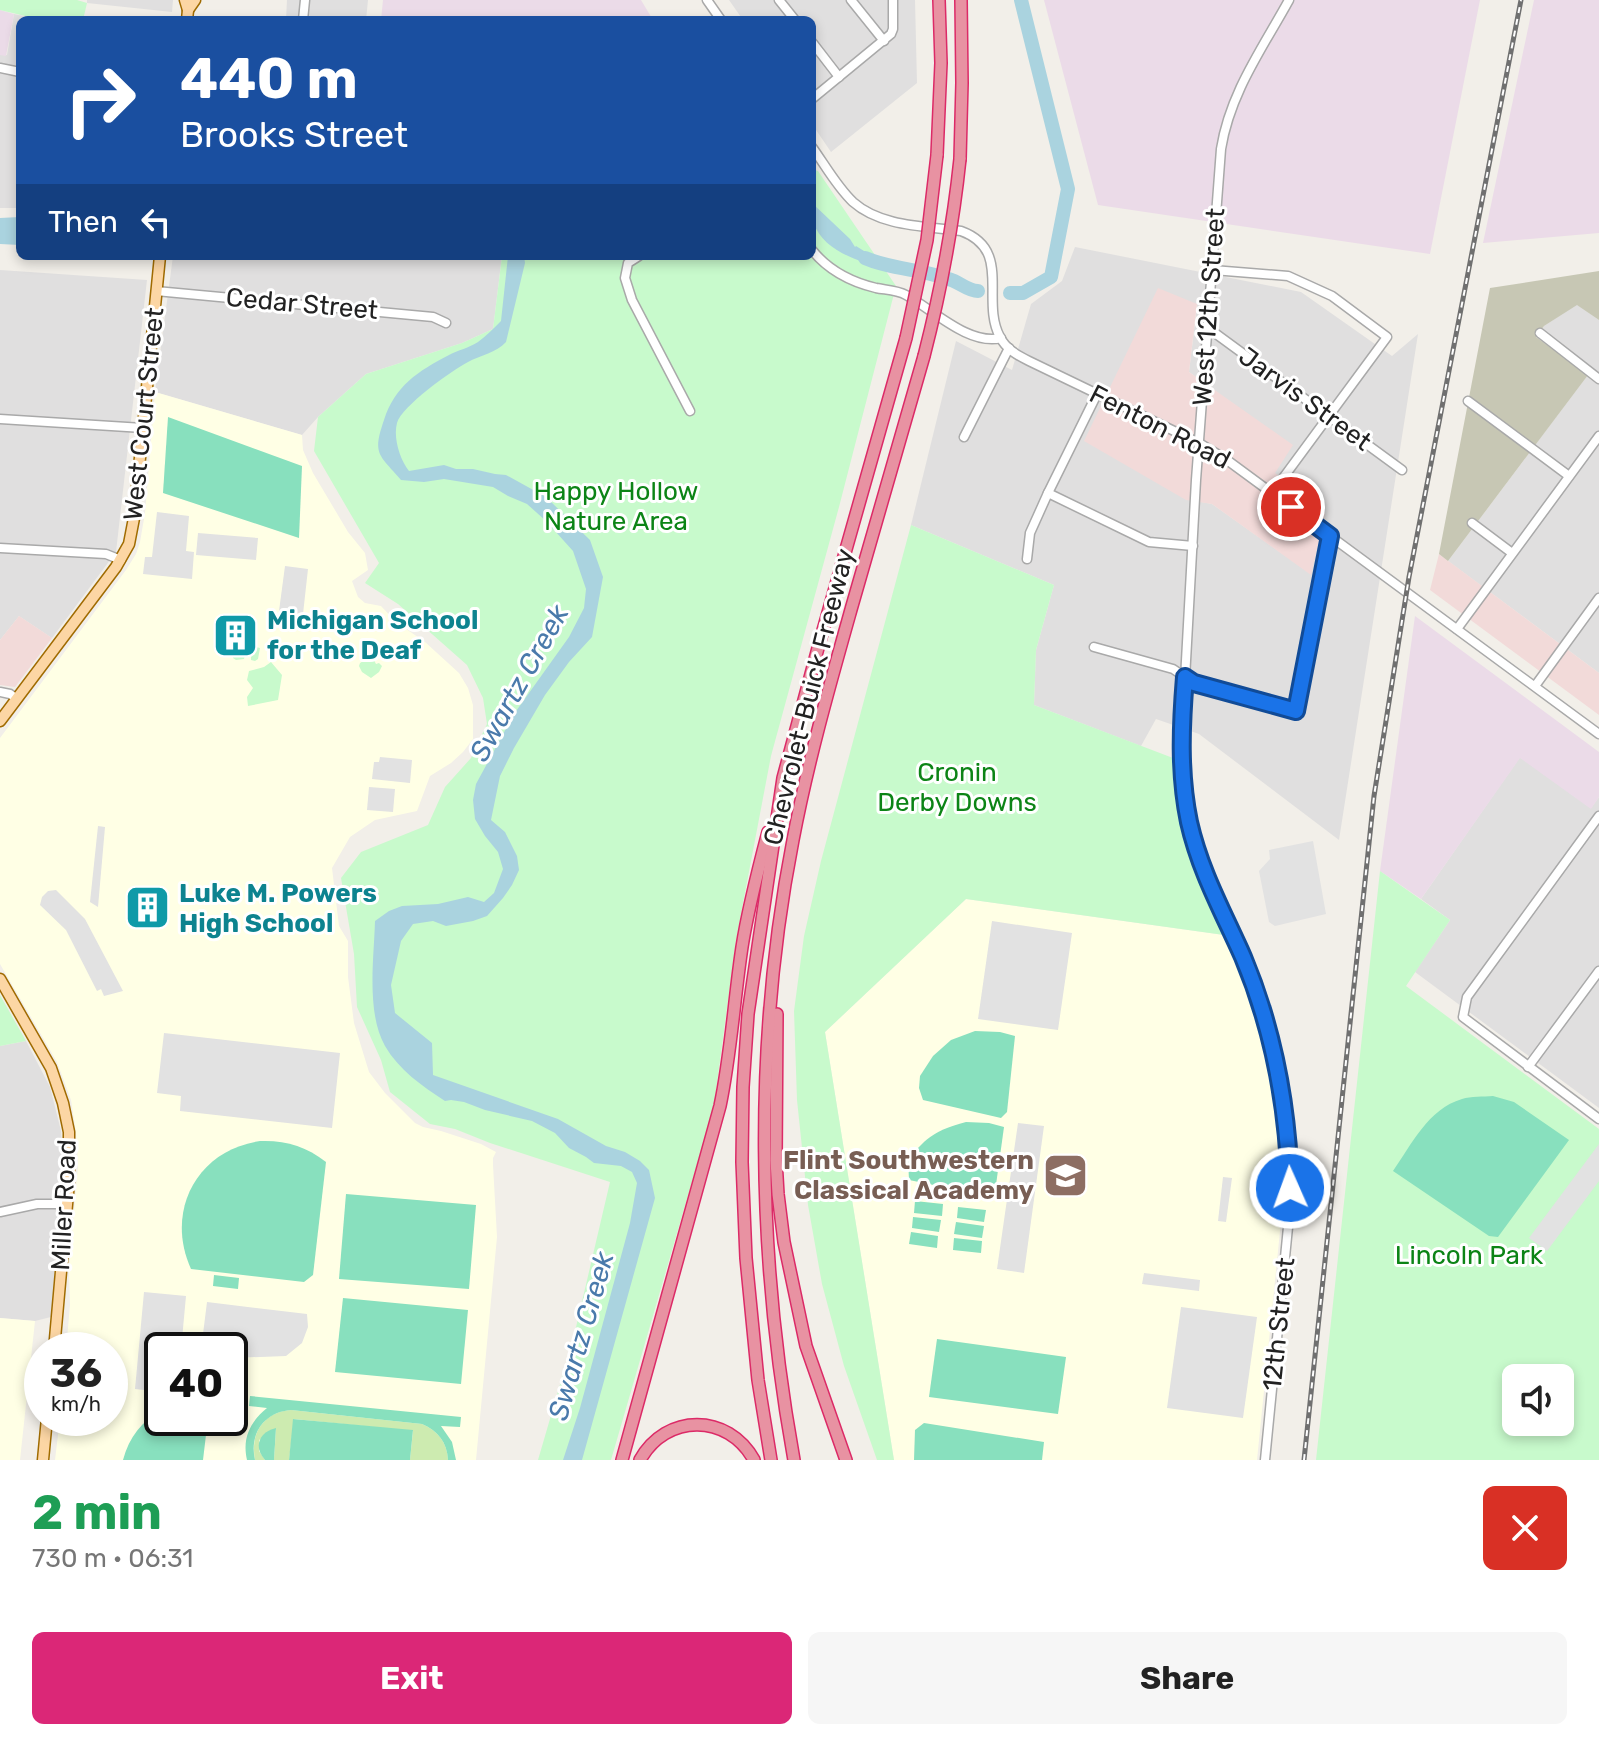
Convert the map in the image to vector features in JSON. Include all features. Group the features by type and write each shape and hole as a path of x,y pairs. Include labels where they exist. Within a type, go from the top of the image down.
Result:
{"highway":[{"name":"Chevrolet-Buick Freeway","path":"771,1460 749,1297 742,1176 745,1052 751,987 783,778 906,338 928,231 937,155 941,74 939,0"},
{"name":"Chevrolet-Buick Freeway","path":"794,1460 775,1337 766,1230 766,1074 776,953 792,843 818,727 924,356 946,259 960,159 961,0"},
{"path":"622,1460 720,1106 750,899 783,778"},
{"path":"776,953 776,1160 780,1217 806,1346 846,1460"},
{"path":"640,1460 652,1443 668,1431 698,1424 735,1436 754,1460"}],"main road":[{"path":"187,10 195,0"},
{"name":"West Court Street","path":"0,721 121,560 129,544 134,523 160,260"},
{"name":"Miller Road","path":"0,979 54,1076 63,1103 70,1147 56,1332"},
{"path":"46,1457 47,1436"}],"street":[{"path":"779,0 792,16"},
{"path":"851,0 884,41"},
{"path":"816,96 893,31 893,0"},
{"name":"West 12th Street","path":"1185,677 1220,161 1227,121 1244,79 1289,0"},
{"path":"816,47 839,77"},
{"name":"Fenton Road","path":"816,153 849,198 867,211 892,221 961,231 986,248 990,259 994,319 1001,338 1009,348 1029,361 1199,443 1227,460 1599,734"},
{"path":"816,255 838,274 872,287 903,293 978,338 1001,338"},
{"path":"633,260 628,263 625,278 632,300 690,411"},
{"path":"1213,270 1288,276 1332,296 1387,337 1272,493"},
{"name":"Cedar Street","path":"156,291 433,317 446,323"},
{"name":"Jarvis Street","path":"1208,328 1402,470"},
{"path":"1540,333 1599,379"},
{"path":"964,437 1009,348"},
{"path":"1027,559 1030,533 1097,394"},
{"path":"1468,401 1569,476"},
{"path":"0,419 143,428"},
{"path":"1457,629 1599,436"},
{"path":"1048,493 1149,542 1193,546"},
{"path":"1472,523 1512,553"},
{"path":"1094,647 1173,669 1194,683 1296,711 1330,536"},
{"path":"0,548 106,554 121,560"},
{"path":"1535,686 1599,598"},
{"name":"12th Street","path":"1185,677 1181,760 1190,826 1206,878 1259,1000 1274,1052 1288,1134 1289,1217 1265,1460"},
{"path":"0,692 17,699"},
{"path":"1599,816 1467,997 1463,1017 1599,1119"},
{"path":"1528,1067 1599,971"},
{"path":"0,1212 30,1205 67,1204"}],"shaded area":[{"path":"87,0 173,0 172,12 87,3"},
{"path":"287,0 368,0 366,16 286,16"},
{"path":"383,0 641,0 651,16 381,16"},
{"path":"729,0 915,0 917,83 831,152 816,130 816,16 740,16"},
{"path":"1044,0 1480,0 1430,254 1098,205"},
{"path":"1534,0 1599,0 1599,233 1483,243"},
{"path":"0,10 14,14 6,56 0,55"},
{"path":"14,14 23,16 16,16 16,208 0,208 0,55 7,55"},
{"path":"1075,247 1301,292 1392,356 1418,334 1339,840 1199,734 1156,719 1141,746 1034,705 1036,650 1054,585 911,525 956,341 1012,370 1031,304 1062,281","holes":["1158,289 1197,305 1189,372 1218,393 1274,473 1311,574 1212,504 1186,499"]},
{"path":"172,260 502,260 493,329 462,343 366,374 302,435 155,392"},
{"path":"0,270 147,280 116,552 52,638 19,616 0,640"},
{"path":"1599,271 1599,320 1577,305 1544,326 1536,337 1588,375 1448,561 1439,554 1490,288"},
{"path":"1158,288 1197,304 1189,372 1293,445 1275,473 1325,513 1311,575 1212,504 1186,500 1084,441"},
{"path":"1577,304 1599,320 1599,673 1448,561 1587,376 1536,337 1544,326"},
{"path":"155,392 302,435 303,450 313,473 348,532 365,553 368,570 352,581 358,597 365,603 381,606 396,622 425,642 459,673 468,688 473,705 473,739 451,763 430,776 417,811 375,820 350,837 332,868 339,926 348,941 348,977 354,1023 369,1072 415,1123 481,1144 496,1152 493,1165 497,1237 476,1460 55,1460 58,1436 128,1436 128,1332 68,1332 69,1269 78,1165 76,1133 71,1100 57,1062 0,964 0,738 126,570 140,542"},
{"path":"157,512 189,516 186,551 194,552 192,579 143,574 145,557 152,557"},
{"path":"198,533 258,538 256,560 196,555"},
{"path":"1439,554 1599,673 1599,715 1430,590"},
{"path":"285,566 308,569 303,614 279,611"},
{"path":"19,616 52,638 15,687 0,685 0,640"},
{"path":"1415,616 1599,752 1599,797 1591,809 1520,758 1421,899 1380,871"},
{"path":"380,757 412,760 410,783 372,779 374,762 379,762"},
{"path":"1520,757 1591,808 1599,797 1599,1108 1415,972 1450,920 1421,899"},
{"path":"369,787 395,789 393,812 367,810"},
{"path":"98,826 105,827 98,907 90,902"},
{"path":"1313,841 1326,914 1275,926 1269,922 1259,871 1270,859 1269,850"},
{"path":"56,890 85,919 123,991 104,996 101,989 97,991 66,930 40,905 48,891"},
{"name":"Flint Southwestern Classical Academy","path":"966,899 1224,935 1241,973 1262,1039 1279,1127 1281,1221 1257,1460 894,1460 825,1032"},
{"path":"992,921 1072,933 1058,1030 978,1019"},
{"path":"164,1033 340,1053 332,1128 180,1111 181,1096 157,1093"},
{"path":"26,1041 50,1087 61,1131 63,1167 51,1317 35,1321 0,1318 0,1046"},
{"path":"1018,1123 1044,1126 1024,1273 997,1269"},
{"path":"1599,1144 1599,1181 1547,1251 1529,1238"},
{"path":"1223,1177 1232,1178 1226,1222 1218,1221"},
{"path":"1144,1273 1200,1280 1199,1291 1142,1284"},
{"path":"144,1292 186,1296 183,1332 144,1332 144,1390 135,1389"},
{"path":"207,1302 307,1314 308,1327 302,1343 286,1356 248,1357 248,1332 203,1332"},
{"path":"1181,1307 1257,1317 1243,1418 1167,1408"},
{"path":"0,1318 35,1321 34,1332 24,1332 24,1423 20,1460 0,1460"}],"green space":[{"path":"0,0 77,0 87,3 84,16 25,16 0,10"},
{"name":"Happy Hollow Nature Area","path":"816,170 896,286 771,756 736,940 714,1106 611,1460 538,1460 573,1340 610,1182 455,1129 430,1124 390,1092 381,1060 357,1007 354,954 341,878 361,852 428,825 445,787 471,758 487,724 483,698 467,665 398,604 365,583 379,563 314,451 318,417 366,374 462,343 493,329 502,260 816,260"},
{"path":"168,417 302,466 299,538 163,493"},
{"name":"Cronin Derby Downs","path":"911,525 1054,585 1036,650 1034,705 1173,758 1184,837 1224,935 966,899 825,1032 894,1460 877,1460 844,1366 822,1284 808,1205 797,1100 794,1011 804,936 821,861"},
{"path":"234,642 260,648 258,659 251,660 251,656 245,655 244,659 233,658"},
{"path":"370,657 382,666 371,678 359,666"},
{"path":"271,662 282,675 278,700 248,706 247,697 253,688 247,680 249,671"},
{"name":"Lincoln Park","path":"1380,871 1450,920 1406,986 1599,1129 1599,1460 1316,1460"},
{"path":"0,995 26,1041 0,1046"},
{"path":"975,1031 1015,1036 1007,1112 1001,1118 923,1100 919,1088 920,1076 933,1056 951,1040"},
{"path":"1493,1096 1514,1102 1569,1140 1498,1237 1489,1236 1393,1171 1422,1129 1440,1111 1462,1099"},
{"path":"966,1122 1004,1127 995,1192 988,1196 909,1180 908,1159 921,1145 940,1131"},
{"path":"260,1141 295,1145 326,1162 313,1275 304,1282 191,1269 184,1248 182,1226 185,1206 203,1170 238,1147"},
{"path":"346,1194 476,1205 469,1289 339,1279"},
{"path":"915,1201 943,1204 942,1216 914,1213"},
{"path":"958,1207 986,1210 984,1222 957,1218"},
{"path":"913,1217 941,1220 939,1232 912,1228"},
{"path":"956,1222 984,1226 982,1238 954,1234"},
{"path":"911,1232 938,1236 937,1248 909,1244"},
{"path":"954,1238 982,1241 981,1253 953,1250"},
{"path":"214,1275 239,1278 238,1289 213,1286"},
{"path":"343,1298 468,1310 461,1384 335,1372"},
{"path":"937,1339 1066,1357 1058,1414 929,1397"},
{"path":"250,1396 461,1417 460,1427 441,1426 452,1442 456,1460 448,1460 441,1438 422,1424 291,1410 266,1420 254,1442 255,1460 247,1460 249,1431 267,1408 249,1406"},
{"path":"291,1410 422,1424 441,1438 448,1460 410,1460 413,1431 294,1419 289,1460 274,1460 276,1429 259,1440 259,1451 265,1460 255,1460 255,1442 261,1426 273,1415"},
{"path":"293,1419 413,1430 410,1460 289,1460"},
{"path":"144,1423 144,1436 206,1436 203,1460 123,1460 137,1430"},
{"path":"924,1423 1044,1442 1042,1460 914,1460 915,1430"},
{"path":"276,1428 274,1460 265,1460 259,1450 260,1441 265,1433"}],"water":[{"path":"816,207 855,247 877,257 885,269 833,248 818,232"},
{"path":"16,217 16,245 0,244 0,218"},
{"path":"508,260 525,260 506,342 450,373 401,416 396,435 403,461 409,471 444,465 506,475 546,497 590,540 603,577 592,637 545,695 500,776 491,820 505,832 517,856 519,870 512,885 487,916 446,926 433,921 413,924 401,941 391,985 395,1013 432,1043 433,1075 558,1119 606,1146 625,1152 649,1170 655,1198 582,1460 563,1460 630,1223 637,1183 632,1172 621,1166 594,1163 569,1148 555,1133 532,1121 464,1102 445,1101 412,1077 391,1055 379,1032 373,1002 375,921 402,906 438,904 468,897 484,902 494,893 503,869 498,852 475,819 473,800 476,784 514,714 569,637 584,608 586,589 573,551 527,504 493,487 444,479 424,482 401,480 378,448 384,420 401,389 427,367 478,342 501,321"}],"waterway":[{"path":"1010,293 1023,293 1051,277 1068,189 1021,0"},
{"path":"865,258 943,277 978,291"}],"railway":[{"path":"1304,1460 1374,796 1409,577 1521,0"}],"place":[{"name":"Michigan School for the Deaf","path":"236,635"},
{"name":"Luke M. Powers High School","path":"148,908"},
{"name":"Flint Southwestern Classical Academy","path":"1065,1175"}],"route":[{"path":"1290,1188 1288,1134 1274,1052 1251,978 1213,896 1190,826 1183,787 1181,732 1185,677 1194,683 1296,711 1330,536 1291,507"}],"water label":[{"name":"Swartz Creek","path":"519,683"},
{"name":"Swartz Creek","path":"581,1336"}]}
